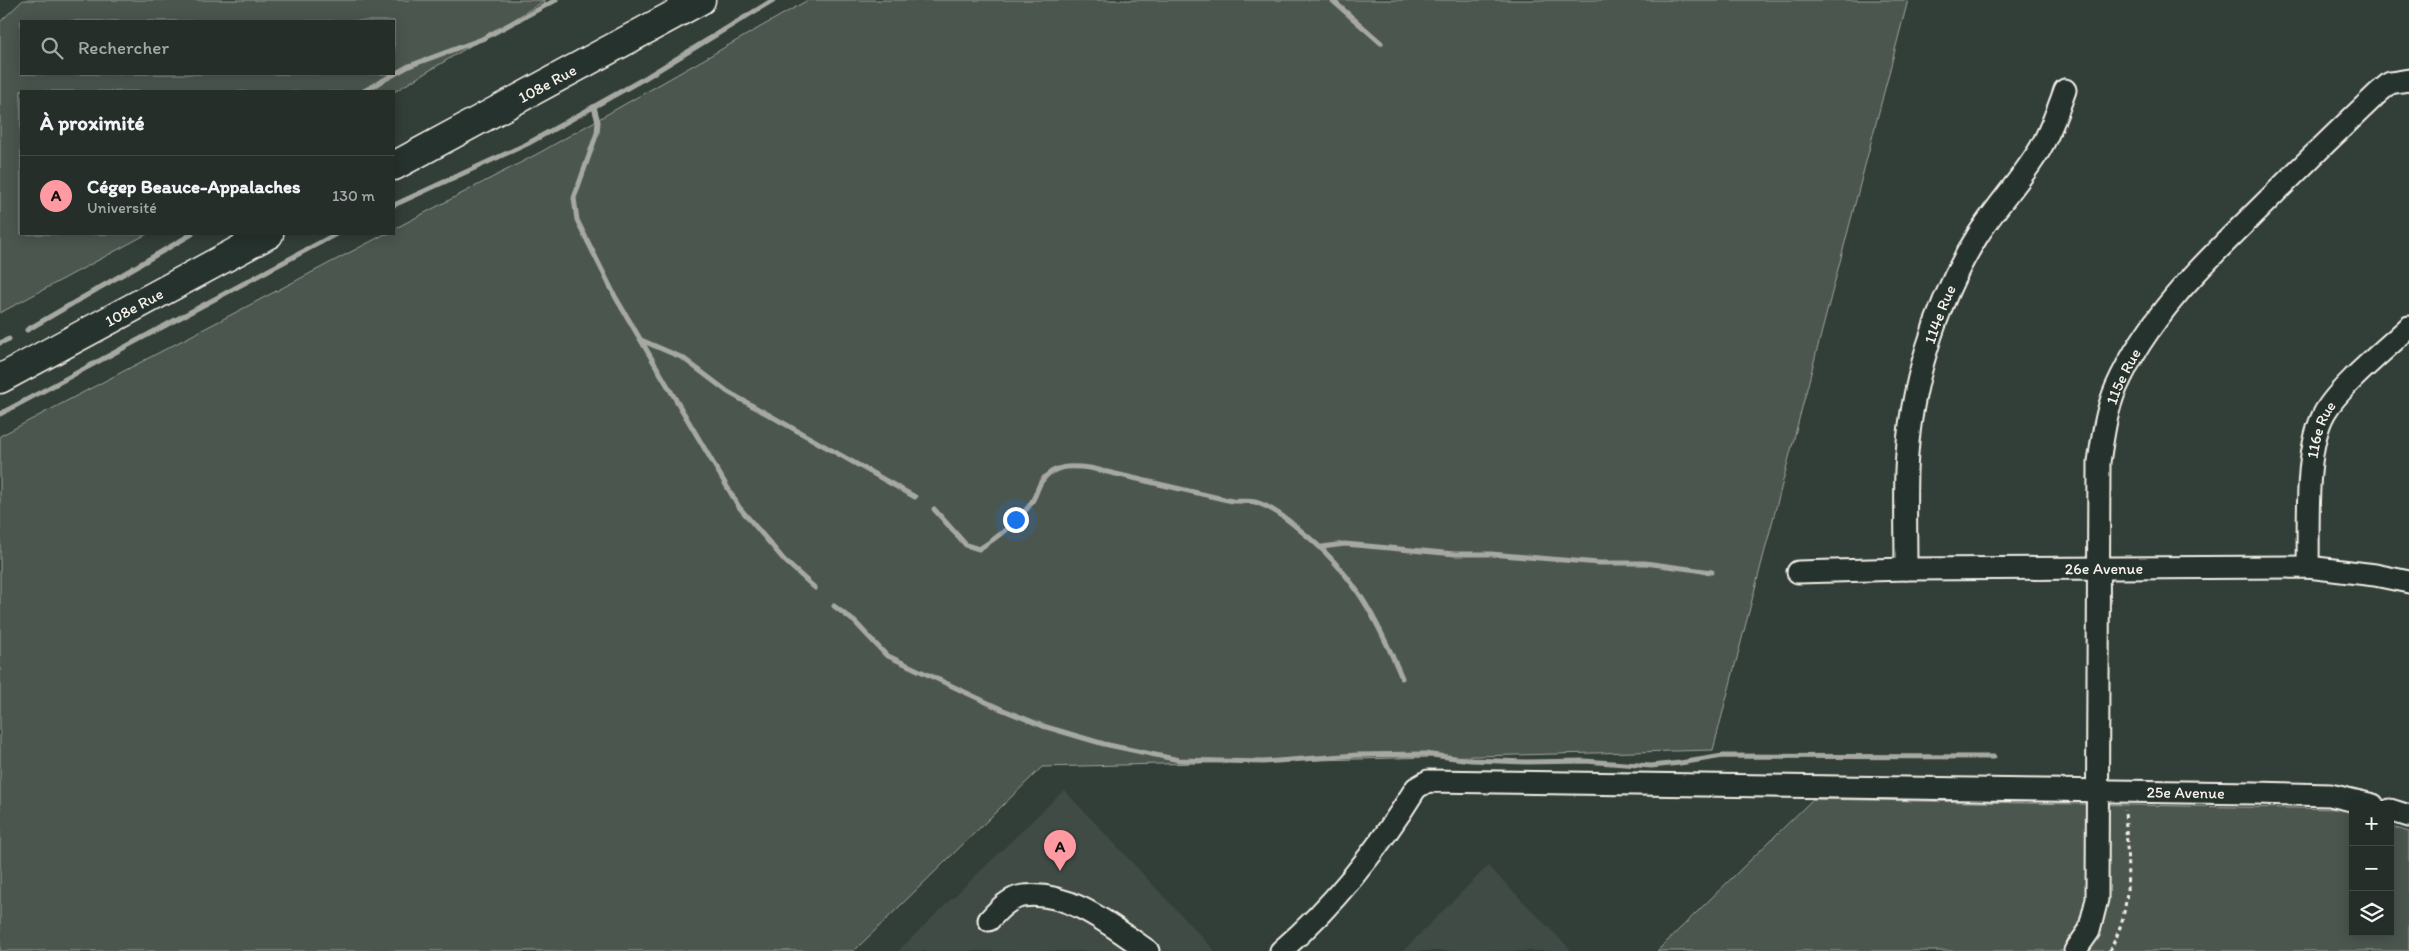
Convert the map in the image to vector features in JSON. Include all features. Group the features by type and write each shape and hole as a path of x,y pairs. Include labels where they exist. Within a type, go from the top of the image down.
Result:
{"main road":[{"name":"108e Rue","path":"395,165 701,0"},
{"name":"108e Rue","path":"0,379 267,235"}],"street":[{"name":"115e Rue","path":"2075,951 2089,931 2096,907 2099,791 2097,570 2099,462 2106,418 2116,388 2145,335 2164,308 2202,265 2378,92 2390,83 2409,80"},
{"name":"114e Rue","path":"1906,569 1906,470 1909,440 1917,384 1929,340 1954,281 1977,236 2039,150 2054,123 2065,90"},
{"name":"116e Rue","path":"2308,567 2309,496 2313,450 2322,420 2326,411 2348,386 2409,327"},
{"name":"26e Avenue","path":"1798,572 1906,569 2097,570 2308,567 2375,575 2409,582"},
{"name":"25e Avenue","path":"1281,951 1307,928 1351,879 1416,788 1428,780 2330,795 2356,801"},
{"path":"2394,811 2409,816"},
{"path":"989,920 1003,905 1023,896 1052,898 1073,905 1105,921 1148,951"}],"path":[{"path":"2109,951 2119,932 2124,915 2127,892 2125,791"}],"shaded area":[{"path":"23,0 546,0 395,91 20,90 20,235 145,235 0,313 0,22"},
{"path":"808,0 1908,0 1713,750 1042,767 854,951 0,951 0,436 383,235 395,235 395,228 539,153"},
{"path":"1064,790 1215,951 898,951"},
{"path":"1813,799 2343,809 2349,811 2349,936 2394,936 2394,827 2409,832 2409,951 1657,951"},
{"path":"1488,866 1572,951 1403,951"}],"waterway":[{"path":"395,74 409,66 482,39 556,0"},
{"path":"395,205 527,144 645,78 773,0"},
{"path":"1332,0 1381,43"},
{"path":"366,90 393,75"},
{"path":"594,107 598,122 597,133 574,198 577,220 616,298 739,507 785,561 815,588"},
{"path":"27,330 190,235"},
{"path":"0,414 334,235"},
{"path":"0,343 9,339"},
{"path":"641,340 683,358 728,392 915,497"},
{"path":"934,509 966,545 979,549 1000,535 1018,519 1031,503 1046,476 1057,469 1063,468 1090,468 1232,501 1261,504 1279,514 1319,546 1349,579 1383,635 1402,678"},
{"path":"1322,547 1345,544 1455,554 1491,554 1599,563 1645,563 1712,572"},
{"path":"834,606 855,622 886,655 1001,709 1043,726 1104,744 1179,760 1263,762 1357,755 1424,754 1471,760 1526,762 1585,761 1651,766 1723,756 1994,757"}],"place":[{"name":"Cégep Beauce-Appalaches","path":"1060,871"}]}
